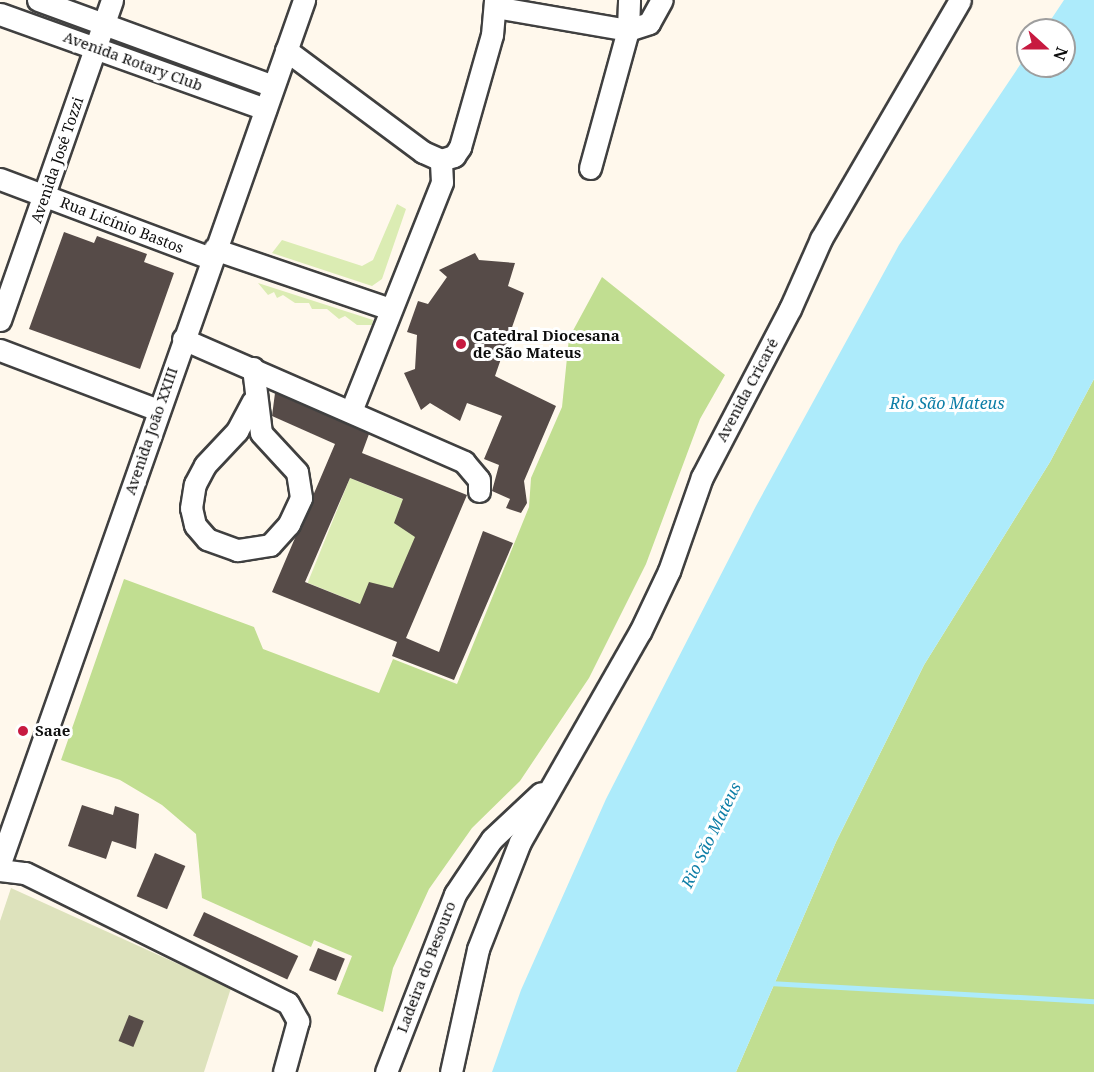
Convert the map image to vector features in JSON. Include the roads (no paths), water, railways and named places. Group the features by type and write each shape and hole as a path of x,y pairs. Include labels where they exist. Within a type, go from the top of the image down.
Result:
{"street":[{"name":"Avenida Rotary Club","path":"38,0 273,86"},
{"name":"Avenida José Tozzi","path":"0,320 112,0"},
{"name":"Avenida João XXIII","path":"1,858 212,254 304,0"},
{"path":"590,168 628,30 629,0"},
{"name":"Avenida Cricaré","path":"548,787 640,632 669,571 702,477 781,328 821,239 960,0"},
{"path":"286,50 423,152 441,160 454,156 460,147 481,83 495,4 628,30 639,29 660,7"},
{"name":"Avenida Rotary Club","path":"0,14 265,109"},
{"path":"351,411 442,182 441,160"},
{"name":"Rua Licínio Bastos","path":"0,179 212,254 390,309"},
{"path":"183,339 464,462 479,480 479,491"},
{"path":"0,350 158,410"},
{"path":"253,368 253,401 264,441 297,472 301,498 290,524 270,545 255,550 221,548 195,525 195,484 205,465 237,431 253,401"},
{"path":"451,1072 463,1006 496,894 548,787"},
{"name":"Ladeira do Besouro","path":"386,1072 455,894 492,839 548,787"},
{"path":"1,858 25,873 288,1003 298,1021 284,1072"}],"water":[{"name":"Rio São Mateus","path":"1064,0 1094,0 1094,379 1050,462 924,665 836,842 736,1072 492,1072 521,990 606,799 756,506 899,245 1016,71 1016,78 1076,78 1076,18 1052,18"}],"waterway":[{"path":"769,983 1094,1001"}],"place":[{"name":"Catedral Diocesana de São Mateus","path":"461,344"},
{"name":"Saae","path":"23,731"}]}
